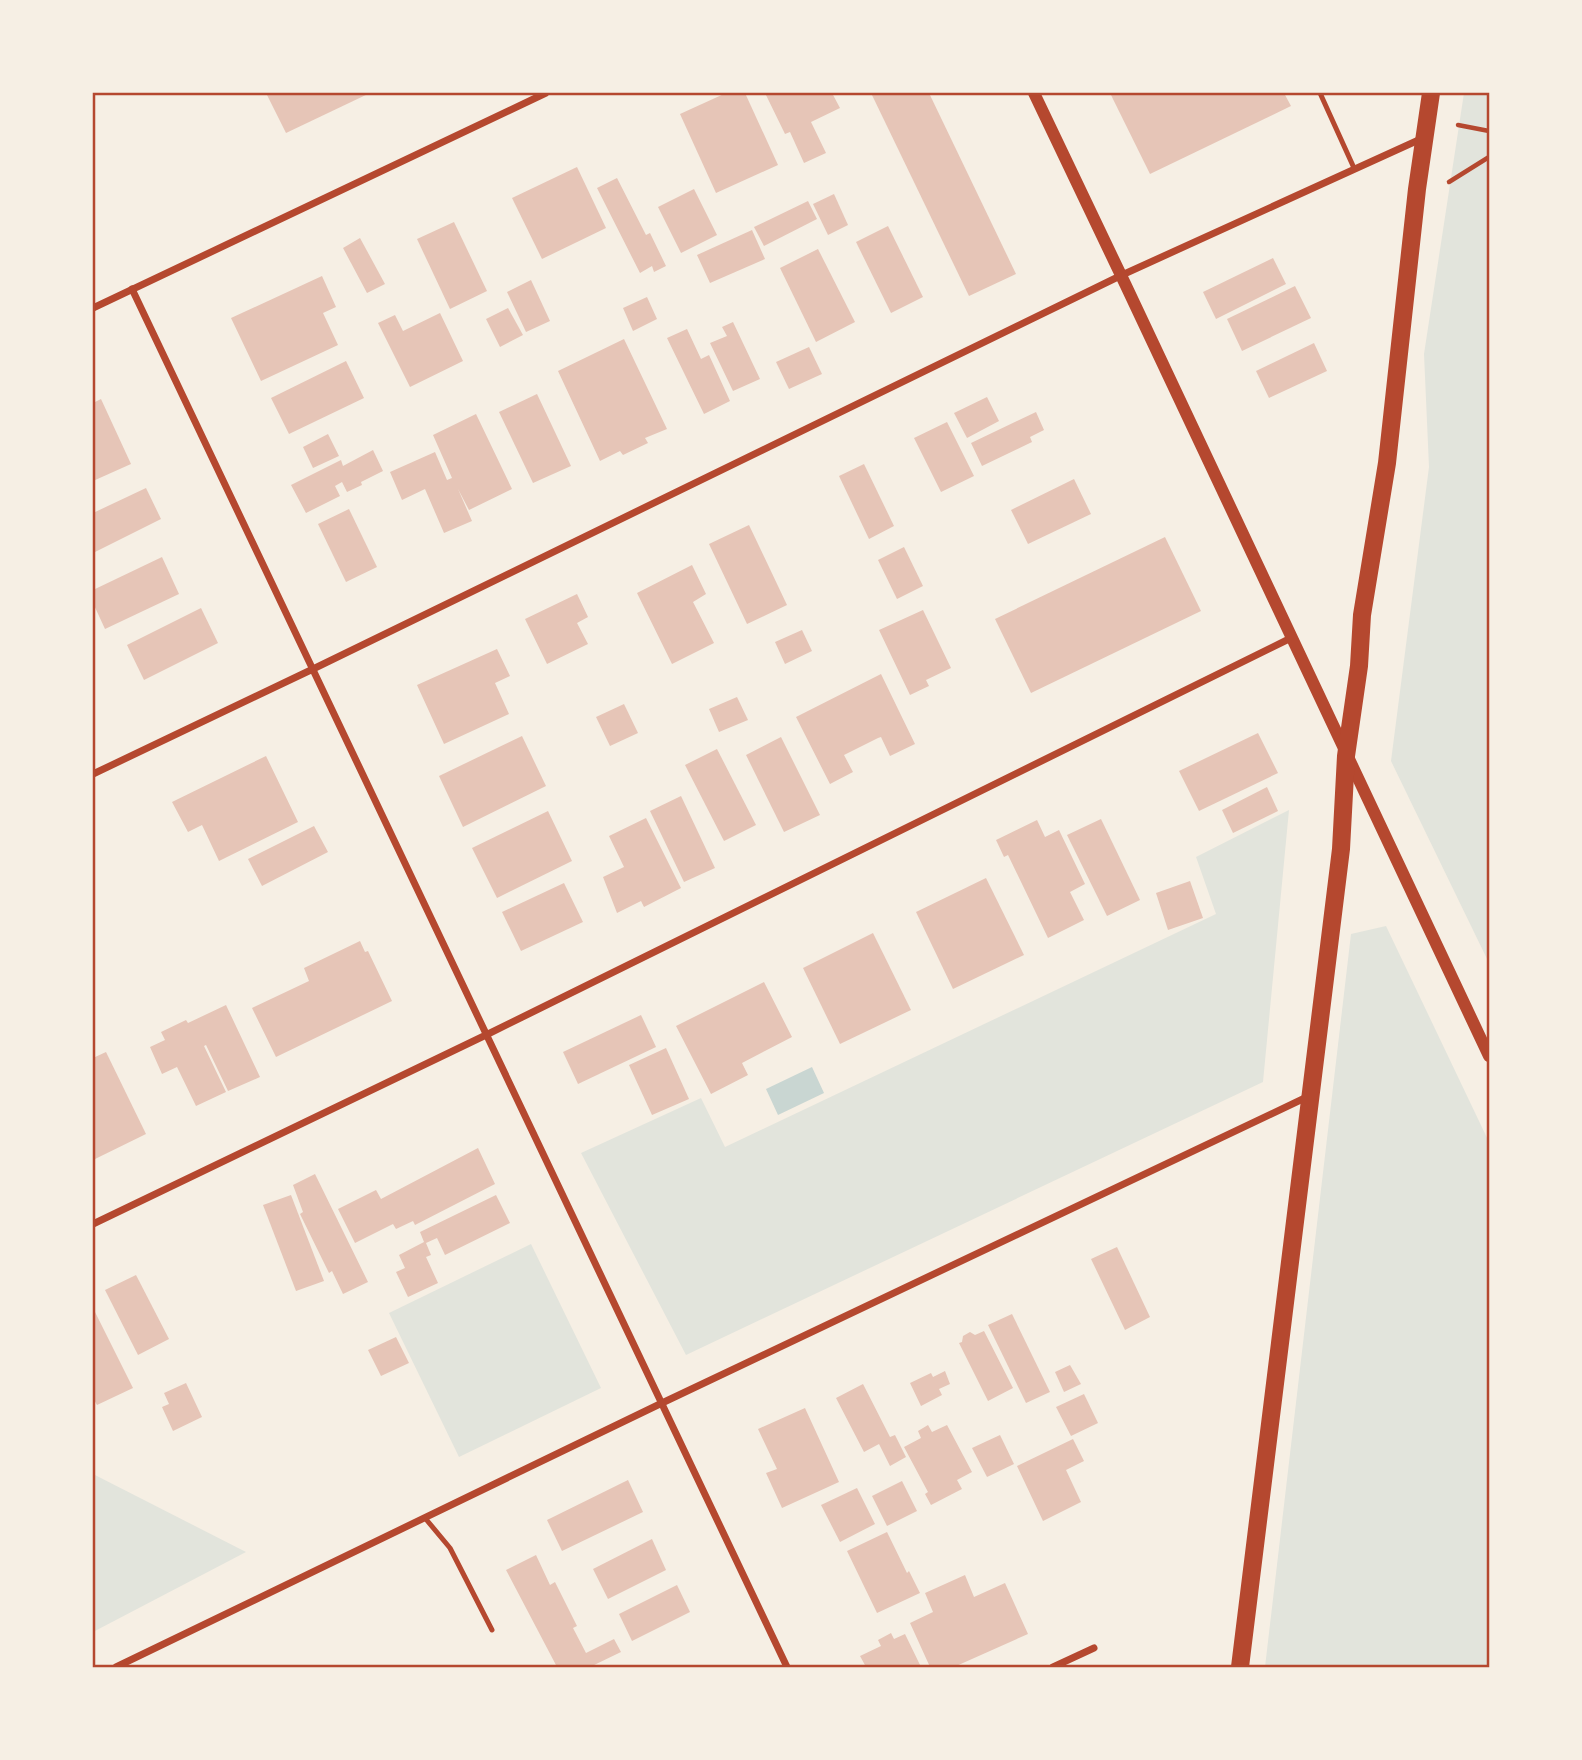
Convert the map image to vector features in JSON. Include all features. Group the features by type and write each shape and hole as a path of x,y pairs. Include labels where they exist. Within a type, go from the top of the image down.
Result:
{"main road":[{"path":"1240,1667 1341,849 1346,756 1359,666 1362,615 1387,463 1423,138 1431,93"}],"street":[{"path":"93,308 546,93"},
{"path":"1034,93 1489,1056"},
{"path":"93,774 1122,275 1423,138"},
{"path":"132,289 787,1667"},
{"path":"93,1224 486,1035 1293,637"},
{"path":"116,1667 662,1403 1311,1096"},
{"path":"1053,1667 1094,1648"}],"lane":[{"path":"1320,93 1354,169"},
{"path":"425,1518 450,1548 492,1630"}],"path":[{"path":"1458,125 1489,131"},
{"path":"1449,182 1489,157"}],"shaded area":[{"path":"1464,93 1489,93 1489,963 1391,761 1429,467 1424,354"},
{"path":"1289,810 1263,1082 686,1355 581,1153 701,1098 725,1147 1216,914 1196,857"},
{"path":"1386,926 1489,1142 1489,1667 1265,1667 1351,934"},
{"path":"812,1067 824,1093 778,1115 766,1089"},
{"path":"531,1244 601,1388 459,1457 389,1313"},
{"path":"93,1474 246,1552 93,1632"}],"building":[{"path":"266,93 370,93 286,133"},
{"path":"726,93 745,93 778,165 716,193 680,114"},
{"path":"765,93 832,93 840,108 811,122 826,153 804,163 790,132 785,134"},
{"path":"871,93 929,93 1016,274 969,296"},
{"path":"1110,93 1284,93 1291,106 1150,174"},
{"path":"577,167 606,228 542,259 512,198"},
{"path":"617,178 646,235 650,233 666,266 654,272 652,266 640,273 597,188"},
{"path":"694,189 717,235 681,253 658,207"},
{"path":"834,194 848,225 828,235 813,204"},
{"path":"808,201 817,219 764,246 754,227"},
{"path":"454,222 487,291 450,309 417,239"},
{"path":"888,226 923,297 891,313 856,242"},
{"path":"752,230 765,259 710,283 697,255"},
{"path":"360,238 385,284 367,293 343,248"},
{"path":"818,249 855,322 816,342 780,268"},
{"path":"1273,258 1286,284 1216,319 1203,292"},
{"path":"322,276 336,307 323,313 338,345 261,381 231,318"},
{"path":"531,280 550,321 526,332 507,292"},
{"path":"1295,286 1311,318 1242,351 1227,319"},
{"path":"647,297 657,319 633,331 623,308"},
{"path":"508,308 523,335 500,347 486,319"},
{"path":"440,313 463,361 410,387 378,323 395,315 403,331"},
{"path":"733,322 760,379 733,391 710,343 727,336 722,327"},
{"path":"687,329 701,359 709,355 730,401 704,414 667,338"},
{"path":"624,339 667,429 645,438 648,443 623,455 620,451 600,461 558,371"},
{"path":"1314,343 1327,371 1269,398 1256,371"},
{"path":"809,347 822,374 789,389 776,362"},
{"path":"346,361 364,398 289,434 271,398"},
{"path":"537,394 571,466 533,483 499,412"},
{"path":"987,397 999,421 967,438 954,413"},
{"path":"101,399 131,464 93,481 93,403"},
{"path":"1036,412 1044,430 1030,437 1032,442 982,466 971,443"},
{"path":"476,414 512,489 469,510 458,489 472,521 444,533 425,489 402,500 390,472 435,452 447,480 452,478 433,435"},
{"path":"947,422 974,476 941,492 914,438"},
{"path":"328,434 339,456 313,468 303,447"},
{"path":"373,450 383,471 347,492 342,482 335,486 340,496 306,513 291,485 341,460 343,466"},
{"path":"864,464 894,526 869,539 839,476"},
{"path":"1074,479 1091,514 1028,544 1011,510"},
{"path":"146,488 161,519 93,553 93,513"},
{"path":"349,509 377,567 346,582 318,524"},
{"path":"749,525 787,605 747,624 709,544"},
{"path":"1165,537 1201,611 1031,693 995,619"},
{"path":"904,547 923,586 897,599 878,560"},
{"path":"162,557 179,594 105,629 93,603 93,590"},
{"path":"692,565 706,594 693,602 714,643 672,664 637,593"},
{"path":"577,594 588,617 577,623 588,644 547,664 525,619"},
{"path":"201,608 218,643 144,680 127,645"},
{"path":"923,610 951,668 926,680 929,686 910,695 879,630"},
{"path":"802,630 812,651 785,664 775,642"},
{"path":"497,649 510,676 495,683 509,714 444,744 417,685"},
{"path":"881,674 915,744 890,756 881,737 878,738 844,755 853,772 830,784 796,717"},
{"path":"737,697 748,720 719,732 709,709"},
{"path":"624,704 638,733 610,746 596,717"},
{"path":"1258,733 1278,773 1199,811 1179,771"},
{"path":"522,736 546,786 463,827 439,776"},
{"path":"781,737 820,815 784,832 746,755"},
{"path":"717,749 756,825 724,841 685,765"},
{"path":"266,756 298,822 219,861 202,825 188,832 172,802"},
{"path":"1267,787 1278,811 1233,833 1222,810"},
{"path":"681,796 715,868 684,882 650,811"},
{"path":"548,811 572,861 497,898 472,848"},
{"path":"646,818 681,888 644,907 641,901 617,913 603,877 624,867 609,836"},
{"path":"1101,819 1140,900 1107,916 1067,835"},
{"path":"1037,820 1045,837 1059,830 1085,884 1070,892 1084,920 1048,938 1008,855 1004,857 996,840"},
{"path":"314,826 328,852 262,886 248,859"},
{"path":"986,878 1024,955 953,989 916,912"},
{"path":"1190,881 1203,918 1168,930 1156,893"},
{"path":"564,883 583,922 521,951 502,912"},
{"path":"873,933 911,1010 840,1044 803,968"},
{"path":"360,941 365,952 368,951 392,1001 276,1057 252,1008 309,981 304,968"},
{"path":"764,982 792,1037 742,1063 748,1075 711,1094 676,1026"},
{"path":"226,1005 260,1077 228,1091 206,1045 204,1046 226,1092 196,1106 177,1067 162,1074 150,1047 165,1040 161,1032"},
{"path":"641,1015 656,1047 578,1084 563,1052"},
{"path":"666,1048 689,1099 652,1115 629,1065"},
{"path":"106,1052 146,1134 93,1160 93,1058"},
{"path":"478,1148 495,1184 415,1225 413,1221 396,1229 393,1224 355,1243 338,1209 376,1190 381,1199"},
{"path":"315,1174 368,1282 343,1294 332,1271 329,1273 300,1214 303,1212 293,1185"},
{"path":"291,1195 324,1281 296,1291 263,1205"},
{"path":"496,1195 510,1223 445,1255 437,1238 426,1243 431,1255 426,1257 438,1283 408,1297 396,1272 405,1268 399,1255 424,1242 420,1232"},
{"path":"1117,1247 1150,1317 1125,1330 1091,1259"},
{"path":"136,1275 169,1339 138,1355 105,1290"},
{"path":"95,1312 133,1388 97,1405 93,1398"},
{"path":"1012,1314 1050,1392 1026,1403 988,1325"},
{"path":"984,1331 1013,1388 988,1401 959,1343 962,1342 963,1336 970,1332 975,1335"},
{"path":"396,1337 409,1363 381,1376 368,1350"},
{"path":"1070,1365 1081,1384 1064,1392 1055,1372"},
{"path":"945,1371 950,1384 939,1389 942,1395 921,1406 910,1383 931,1373 933,1377"},
{"path":"186,1383 202,1417 173,1431 162,1407 169,1404 164,1393"},
{"path":"863,1384 890,1437 895,1435 906,1457 890,1466 879,1444 864,1452 836,1398"},
{"path":"1084,1394 1098,1423 1071,1436 1056,1407"},
{"path":"805,1408 839,1482 782,1508 766,1473 777,1469 758,1429"},
{"path":"928,1425 932,1432 947,1425 972,1472 957,1480 962,1489 931,1505 925,1494 928,1492 904,1447 921,1438 918,1431"},
{"path":"1000,1435 1014,1464 987,1477 972,1448"},
{"path":"1073,1439 1084,1461 1066,1470 1081,1502 1043,1521 1017,1466"},
{"path":"628,1480 643,1512 562,1551 547,1520"},
{"path":"902,1481 917,1511 887,1526 872,1496"},
{"path":"857,1488 875,1524 840,1542 821,1505"},
{"path":"887,1532 920,1593 877,1613 847,1551"},
{"path":"652,1539 666,1570 608,1599 593,1569"},
{"path":"536,1555 550,1585 555,1582 577,1626 573,1628 586,1653 614,1639 621,1652 590,1667 557,1667 506,1570"},
{"path":"965,1575 974,1597 1005,1583 1028,1634 954,1667 930,1667 910,1623 933,1612 925,1593"},
{"path":"677,1585 690,1612 632,1641 619,1614"},
{"path":"891,1633 894,1639 905,1634 921,1667 866,1667 860,1656 881,1646 878,1640"}]}
